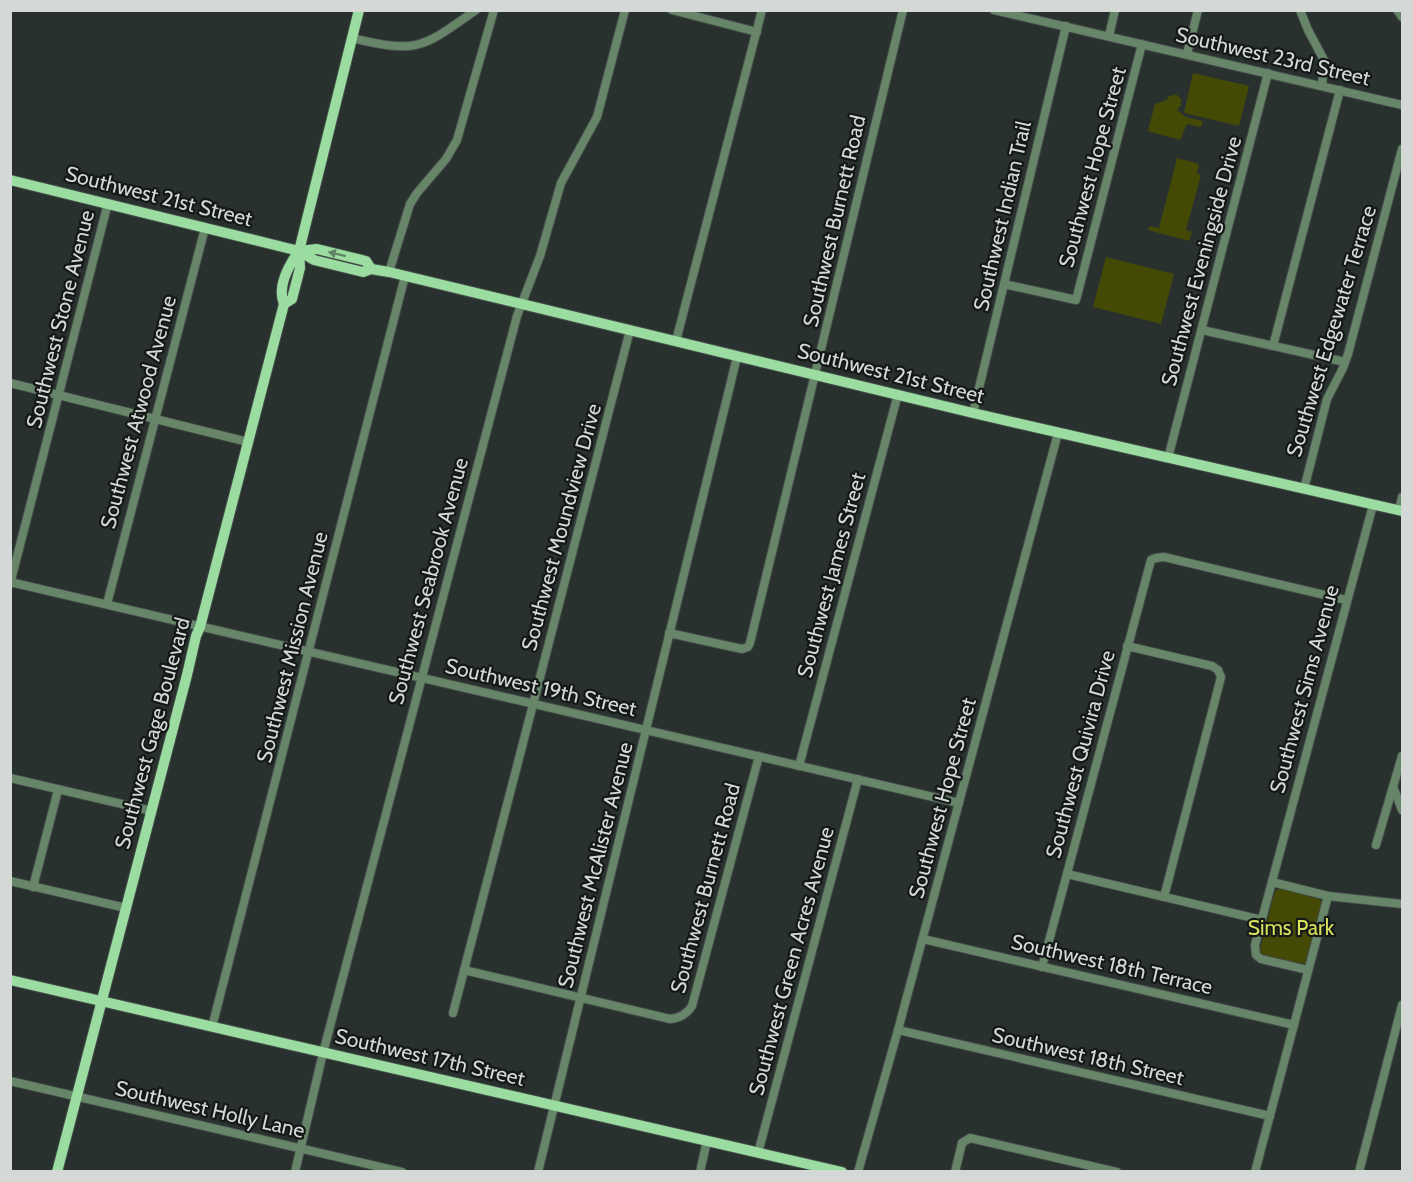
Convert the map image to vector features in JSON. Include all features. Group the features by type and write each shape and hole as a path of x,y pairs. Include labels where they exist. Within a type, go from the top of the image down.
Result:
{"main road":[{"name":"Southwest Gage Boulevard","path":"57,1172 284,304 292,298 300,268 299,251 359,10"},
{"name":"Southwest 21st Street","path":"10,180 299,251 314,260 363,272 371,269 389,272 1058,433 1401,510"},
{"name":"Southwest 17th Street","path":"10,980 842,1172"}],"street":[{"path":"351,39 386,46 419,45 434,39 476,10"},
{"path":"389,272 410,204 446,159 457,140 494,10"},
{"name":"Southwest Seabrook Avenue","path":"295,1172 323,1053 521,303 537,267 561,183 588,136 599,111 625,10"},
{"path":"672,10 757,32"},
{"path":"676,341 762,10"},
{"name":"Southwest Burnett Road","path":"669,633 745,648 750,643 903,10"},
{"name":"Southwest 23rd Street","path":"994,10 1028,14 1066,26 1402,105"},
{"path":"1109,36 1115,10"},
{"path":"1187,54 1198,10"},
{"path":"1300,10 1324,60 1322,86"},
{"path":"1397,10 1402,17"},
{"name":"Southwest Indian Trail","path":"973,413 1066,26"},
{"name":"Southwest Hope Street","path":"1004,284 1076,300 1142,44"},
{"name":"Southwest Eveningside Drive","path":"1167,458 1268,73"},
{"path":"1273,346 1340,90"},
{"name":"Southwest Edgewater Terrace","path":"1304,489 1327,399 1346,362 1402,149"},
{"name":"Southwest Stone Avenue","path":"11,583 108,203"},
{"name":"Southwest Atwood Avenue","path":"106,604 205,228"},
{"name":"Southwest Mission Avenue","path":"213,1027 405,276"},
{"name":"Southwest Moundview Drive","path":"453,1013 630,330"},
{"path":"1202,330 1346,362"},
{"name":"Southwest McAlister Avenue","path":"538,1172 737,357"},
{"path":"10,383 248,442"},
{"name":"Southwest James Street","path":"799,766 898,394"},
{"name":"Southwest Hope Street","path":"858,1172 923,939 1058,433"},
{"path":"1401,510 1402,496"},
{"name":"Southwest Sims Avenue","path":"1308,970 1258,957 1254,951 1373,505"},
{"name":"Southwest Quivira Drive","path":"1042,967 1150,562 1160,557 1346,600"},
{"name":"Southwest 19th Street","path":"11,583 959,803"},
{"path":"1127,646 1212,666 1219,673 1221,682 1164,897"},
{"name":"Southwest Burnett Road","path":"580,997 673,1018 686,1013 692,1006 759,756"},
{"path":"1376,845 1402,756"},
{"path":"10,778 152,811"},
{"name":"Southwest Green Acres Avenue","path":"758,1153 858,779"},
{"path":"1394,789 1402,810"},
{"path":"33,886 58,790"},
{"path":"1066,874 1262,920"},
{"path":"10,881 126,909"},
{"path":"1272,882 1328,896 1402,904"},
{"path":"1255,1172 1328,896"},
{"name":"Southwest 18th Terrace","path":"923,939 1294,1025"},
{"path":"464,970 580,997"},
{"path":"1359,1172 1402,1005"},
{"name":"Southwest 18th Street","path":"898,1030 1270,1116"},
{"name":"Southwest Holly Lane","path":"10,1081 402,1172"},
{"path":"955,1172 962,1143 970,1138 1117,1172"},
{"path":"700,1172 706,1141"}],"green space":[{"path":"1193,73 1249,86 1239,126 1184,113"},
{"path":"1176,94 1181,99 1181,105 1177,110 1186,117 1203,121 1201,127 1187,124 1180,140 1148,131 1155,104"},
{"path":"1177,158 1199,164 1197,173 1201,175 1186,230 1192,232 1189,241 1148,230 1149,226 1159,228"},
{"path":"1106,257 1174,274 1161,324 1093,307"},
{"name":"Sims Park","path":"1281,888 1320,899 1322,902 1306,964 1259,953 1275,891"}]}
